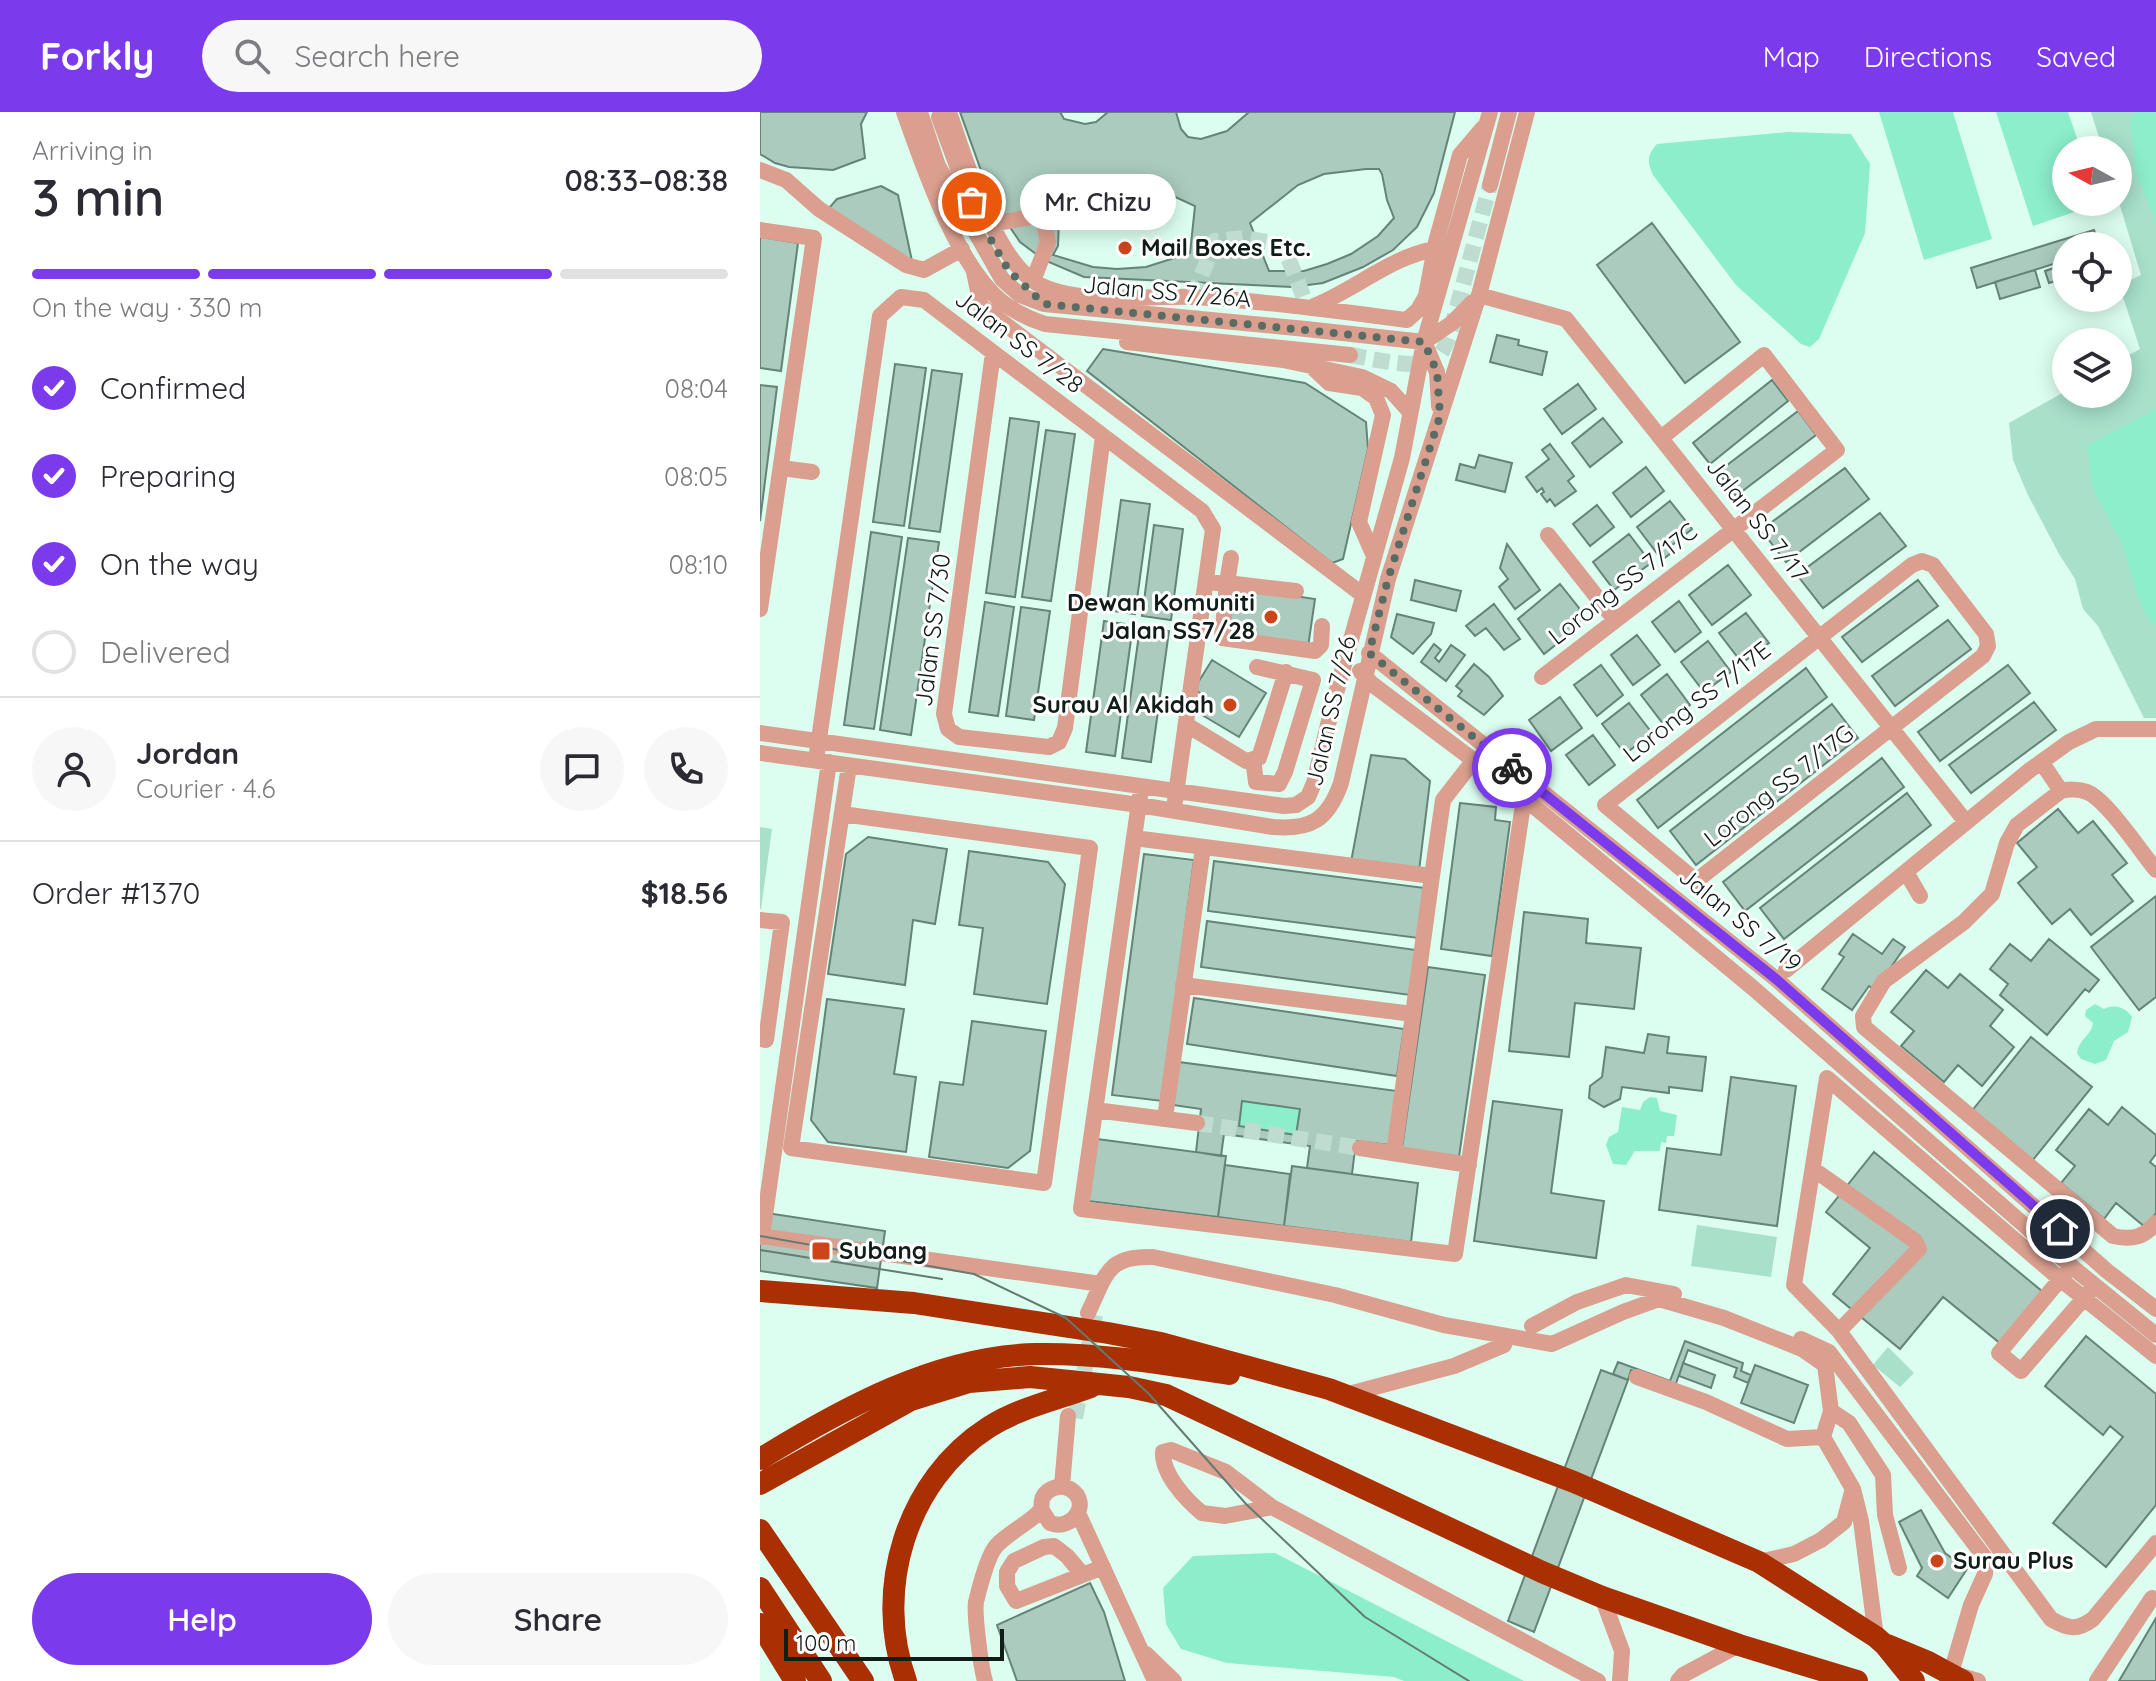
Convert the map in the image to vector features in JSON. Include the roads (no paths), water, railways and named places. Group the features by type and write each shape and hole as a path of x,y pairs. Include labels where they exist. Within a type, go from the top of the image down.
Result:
{"highway":[{"path":"760,1291 914,1303 1108,1333 1161,1343 1337,1392 1574,1482 1759,1562 1881,1641 1957,1677"},
{"path":"760,1484 788,1455 917,1377 974,1362 1033,1354 1102,1356 1337,1392"},
{"path":"760,1459 788,1455 911,1400 969,1382 1030,1377 1166,1395 1556,1578 1739,1645 1857,1681"},
{"path":"906,1681 894,1627 894,1587 903,1541 924,1496 952,1458 990,1427 1032,1405 1100,1384"},
{"path":"760,1530 863,1681"},
{"path":"760,1588 821,1681"},
{"path":"760,1624 795,1681"},
{"path":"1881,1641 1914,1681"},
{"path":"1739,1645 1801,1681"}],"street":[{"name":"Jalan SS 7/26A","path":"904,112 947,223 962,249 990,291 1027,317 1045,324 1350,355"},
{"name":"Jalan SS 7/26A","path":"920,112 938,166 987,256 1002,279 1020,295 1044,304 1424,342"},
{"path":"938,112 950,150 984,228 1009,271 1044,304"},
{"path":"949,112 972,179 992,224 1014,261 1033,281 1077,295 1193,297 1407,320 1418,310 1426,296 1460,155 1488,118"},
{"path":"1490,185 1509,112"},
{"name":"Jalan SS 7/26","path":"1362,657 1479,295 1527,112"},
{"name":"Jalan SS 7/26","path":"760,733 1284,806 1296,805 1308,797 1402,458 1424,342 1488,118"},
{"path":"760,170 786,180 819,209 906,265 924,270 962,249"},
{"path":"992,224 1042,215 1048,242 1033,281"},
{"path":"760,230 814,238 760,609"},
{"path":"1308,308 1334,298 1414,253 1435,249"},
{"path":"1467,330 1487,310 1512,305 1495,285 1489,258"},
{"path":"973,267 981,306 1363,595"},
{"path":"1440,416 1437,372 1424,342 1452,323 1479,295"},
{"name":"Jalan SS 7/17","path":"1479,295 1566,319 1966,822"},
{"name":"Jalan SS 7/28","path":"761,1237 823,762 819,742 880,316 901,297 924,300 1202,511 1213,529 1174,810"},
{"path":"1191,317 1193,297"},
{"path":"1306,329 1308,308"},
{"path":"1085,327 1106,338 1128,343 1309,364 1377,382 1391,391 1410,412"},
{"name":"Jalan SS 7/30","path":"993,353 944,714 948,729 959,737 1049,747 1059,742 1065,728 1103,436"},
{"name":"Lorong SS 7/17C","path":"1542,677 1837,450 1764,355 1661,438"},
{"path":"1309,364 1329,383 1362,388 1376,398 1383,415 1359,522 1374,556"},
{"path":"781,468 812,472"},
{"path":"1548,535 1615,620"},
{"path":"1231,558 1222,638 1315,651 1321,645 1322,626"},
{"name":"Lorong SS 7/17E","path":"1696,881 1605,805 1818,636 1912,565 1922,561 1933,565 1986,634 1988,646 1983,656"},
{"path":"1207,583 1296,591"},
{"name":"Jalan SS 7/19","path":"1351,643 1362,657 1529,791 1708,924 1776,979 2107,1271 2156,1309"},
{"name":"Lorong SS 7/17G","path":"1696,881 1983,656"},
{"path":"1342,675 1362,657"},
{"name":"Jalan SS 7/19","path":"1362,657 1364,678 1474,760 1529,791 1694,942 1764,997 2066,1273 2156,1335"},
{"path":"1253,759 1256,782 1279,784 1313,680 1257,667"},
{"path":"1187,725 1246,761 1259,758 1286,672"},
{"name":"Jalan SS 7/26","path":"760,753 1293,828 1309,825 1325,815 1335,802 1364,678"},
{"path":"1786,970 2069,742 2096,729 2156,729"},
{"path":"1394,1153 1443,800 1474,760"},
{"path":"2042,763 2061,791"},
{"path":"842,814 1090,848 1044,1183 791,1148 849,766"},
{"path":"1142,785 1081,1209 1455,1254 1529,791"},
{"path":"2156,870 2105,806 2087,792 2061,791 2017,825 2007,843 1992,894 1964,922 1884,981 1863,1016 1864,1027 2113,1236 2132,1240 2149,1232 2156,1223"},
{"path":"1134,838 1432,876"},
{"path":"1165,1118 1203,848"},
{"path":"1906,872 1920,896"},
{"path":"760,920 782,922 766,1040 760,1039"},
{"path":"1694,942 1708,924"},
{"path":"1183,985 1413,1014"},
{"path":"2107,1271 2021,1371 1999,1353 2066,1273 1827,1078 1794,1285 1839,1331 2051,1619 2066,1628 2081,1628 2093,1619 2156,1543"},
{"path":"1095,1110 1197,1123"},
{"path":"1360,1148 1469,1165"},
{"path":"1813,1169 1915,1241 1919,1249 1839,1331"},
{"path":"761,1237 1099,1290"},
{"path":"1092,1314 1099,1290 1119,1260 1135,1256 1153,1257 1335,1295 1444,1325 1552,1344 1659,1299 1724,1318 1802,1349 1825,1365 1831,1411 1823,1437 1853,1489 1881,1641"},
{"path":"1532,1326 1577,1302 1626,1285 1714,1303 1829,1352 1986,1559 1985,1574 1971,1605 1957,1677 1978,1681"},
{"path":"2090,1291 2156,1356"},
{"path":"1337,1392 1454,1366 1504,1345"},
{"path":"1637,1377 1706,1402 1787,1439 1823,1437"},
{"path":"1831,1411 1849,1423 1883,1475 1885,1515 1899,1568"},
{"path":"1062,1486 1072,1417"},
{"path":"1272,1507 1225,1516 1202,1513 1179,1490 1163,1459 1163,1452 1171,1450 1226,1472 1272,1507 1598,1681"},
{"path":"1078,1513 1069,1524 1056,1525 1045,1519 1041,1509 1043,1496 1049,1490 1062,1486 1075,1494 1079,1502 1078,1513 1155,1681"},
{"path":"1759,1562 1794,1554 1821,1540 1844,1522 1853,1489"},
{"path":"985,1681 976,1604 994,1548 1041,1509"},
{"path":"1083,1575 1054,1546 1044,1547 1014,1561 1007,1572 1007,1586 1016,1601 1083,1575 1103,1567"},
{"path":"1602,1597 1622,1651 1620,1681"},
{"path":"2099,1680 2152,1598"},
{"path":"1678,1681 1683,1675 1739,1645"},
{"path":"1139,1648 1174,1681"}],"tunnel":[{"path":"1350,355 1418,364 1440,355 1449,337 1490,185"},
{"path":"1193,297 1215,241 1245,238 1283,245 1308,308"},
{"path":"1197,1123 1360,1148"},
{"path":"1075,1418 1095,1315"}],"tram line":[{"path":"760,1236 974,1274 1066,1318 1149,1394 1246,1504 1365,1617 1469,1681"},
{"path":"760,1250 942,1279"}],"place":[{"name":"Mr. Chizu","path":"972,202"},
{"name":"Mail Boxes Etc.","path":"1125,248"},
{"name":"Dewan Komuniti Jalan SS7/28","path":"1271,617"},
{"name":"Surau Al Akidah","path":"1230,705"},
{"name":"Subang","path":"821,1251"},
{"name":"Surau Plus","path":"1937,1561"}]}
